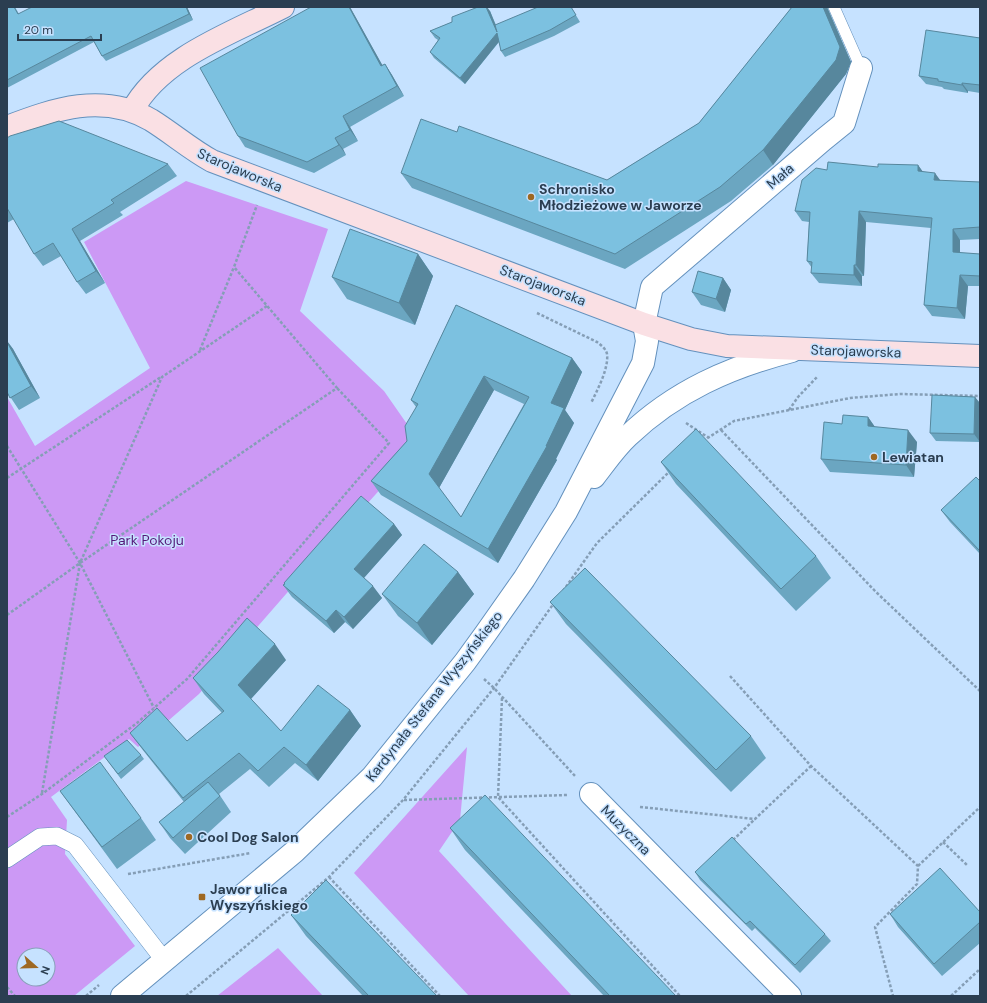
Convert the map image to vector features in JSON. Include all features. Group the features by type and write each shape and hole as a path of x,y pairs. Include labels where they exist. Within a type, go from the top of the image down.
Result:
{"main road":[{"path":"132,111 138,99 169,68 192,52 283,7"},
{"name":"Starojaworska","path":"7,127 53,111 80,105 108,106 132,111 149,120 212,161 644,324 691,339 727,346 980,356"}],"street":[{"name":"Mała","path":"644,324 652,287 844,123 861,68"},
{"name":"Kardynała Stefana Wyszyńskiego","path":"122,996 294,852 372,777 465,662 524,579 566,512 643,363 647,341 644,324"},
{"path":"566,512 627,437 662,408 692,389 721,374 760,359 799,349"},
{"name":"Muzyczna","path":"591,794 790,996"},
{"path":"7,859 40,837 57,836 75,845 164,960"}],"lane":[{"name":"Mała","path":"834,7 861,68"}],"path":[{"path":"200,351 259,200"},
{"path":"7,817 42,794 137,723 187,679 389,443 337,388 234,267"},
{"path":"7,478 162,377 267,306"},
{"path":"533,311 597,342 607,353 606,364 601,381 590,407"},
{"path":"789,410 798,397 820,373"},
{"path":"42,794 80,563 162,377"},
{"path":"7,615 80,563 337,388"},
{"path":"698,445 734,421 850,398 900,394 980,396"},
{"path":"720,430 875,591 980,691"},
{"path":"7,446 80,563 154,708"},
{"path":"561,593 597,543 675,466"},
{"path":"186,996 329,877 403,800 494,688 556,600"},
{"name":"Muzyczna","path":"465,662 494,688 591,794"},
{"path":"730,676 811,766 918,866"},
{"path":"502,698 498,797 680,996"},
{"path":"732,840 811,766"},
{"path":"403,800 591,794"},
{"path":"637,807 754,819"},
{"path":"893,996 875,927 917,884 918,866 980,807"},
{"path":"943,842 968,866"},
{"path":"246,858 256,849"},
{"path":"102,879 251,853"},
{"path":"329,877 440,996"},
{"path":"951,996 980,969"},
{"path":"86,996 102,982"},
{"path":"7,987 14,996"}],"green space":[{"name":"Park Pokoju","path":"186,181 328,229 300,311 384,391 407,424 413,453 300,578 199,694 138,747 129,739 51,797 67,820 65,854 135,946 74,996 7,996 7,397 35,446 150,368 84,242"},
{"path":"467,747 460,820 439,851 572,996 469,996 354,873"},
{"path":"278,948 323,996 217,996"}],"building":[{"path":"7,7 14,7 18,14 32,7 186,7 189,14 102,56 91,36 7,80"},
{"path":"311,7 349,7 381,66 385,64 397,86 343,116 350,130 335,138 339,145 307,162 238,136 200,68"},
{"path":"478,7 486,7 497,32 495,25 538,7 571,7 576,15 550,30 501,51 497,33 460,78 430,52 440,38 430,31 452,22 452,17"},
{"path":"792,7 823,7 840,47 836,60 763,150 720,187 615,254 401,173 421,119 457,132 459,126 607,180 699,123"},
{"path":"926,30 980,38 980,85 962,83 962,85 919,76"},
{"path":"59,121 168,164 111,200 114,203 72,229 96,271 77,282 53,243 34,254 7,208 7,138"},
{"path":"828,162 878,167 878,164 918,165 918,171 935,173 934,180 980,182 980,227 953,229 953,252 980,254 980,276 960,275 957,308 924,305 932,218 859,211 856,265 854,265 854,275 811,273 812,262 807,261 810,212 795,211 802,180 816,168 827,170"},
{"path":"350,229 418,254 399,303 332,277"},
{"path":"698,271 723,278 716,299 692,292"},
{"path":"456,305 572,358 551,403 564,408 547,446 488,549 371,481 407,441 405,426 418,404 411,400","holes":["484,376 529,397 461,517 429,474"]},
{"path":"7,342 31,386 10,398 7,392"},
{"path":"932,395 975,397 974,434 930,433"},
{"name":"Lewiatan","path":"843,415 868,417 868,426 908,430 906,465 821,459 824,422 842,424"},
{"path":"696,429 816,556 781,589 661,462"},
{"path":"976,477 980,481 980,551 941,510"},
{"path":"361,496 394,524 354,569 373,586 344,617 336,610 326,621 283,585"},
{"path":"424,544 458,572 417,623 382,594"},
{"path":"585,568 751,736 716,770 550,602"},
{"path":"247,618 275,644 238,685 281,731 318,685 350,710 306,765 284,747 258,771 239,753 183,798 130,733 157,708 187,741 224,711 193,678"},
{"path":"127,740 141,755 118,774 104,756"},
{"path":"100,762 141,818 102,847 60,791"},
{"path":"208,782 220,796 173,838 159,822"},
{"path":"485,795 676,996 610,996 450,828"},
{"path":"732,837 825,934 795,965 750,921 746,924 695,872"},
{"path":"940,868 980,912 980,922 934,964 890,914"},
{"path":"326,880 437,996 369,996 291,915"}],"place":[{"name":"Schronisko Młodzieżowe w Jaworze","path":"531,197"},
{"name":"Lewiatan","path":"874,457"},
{"name":"Cool Dog Salon","path":"189,837"},
{"name":"Jawor ulica Wyszyńskiego","path":"202,897"}]}
